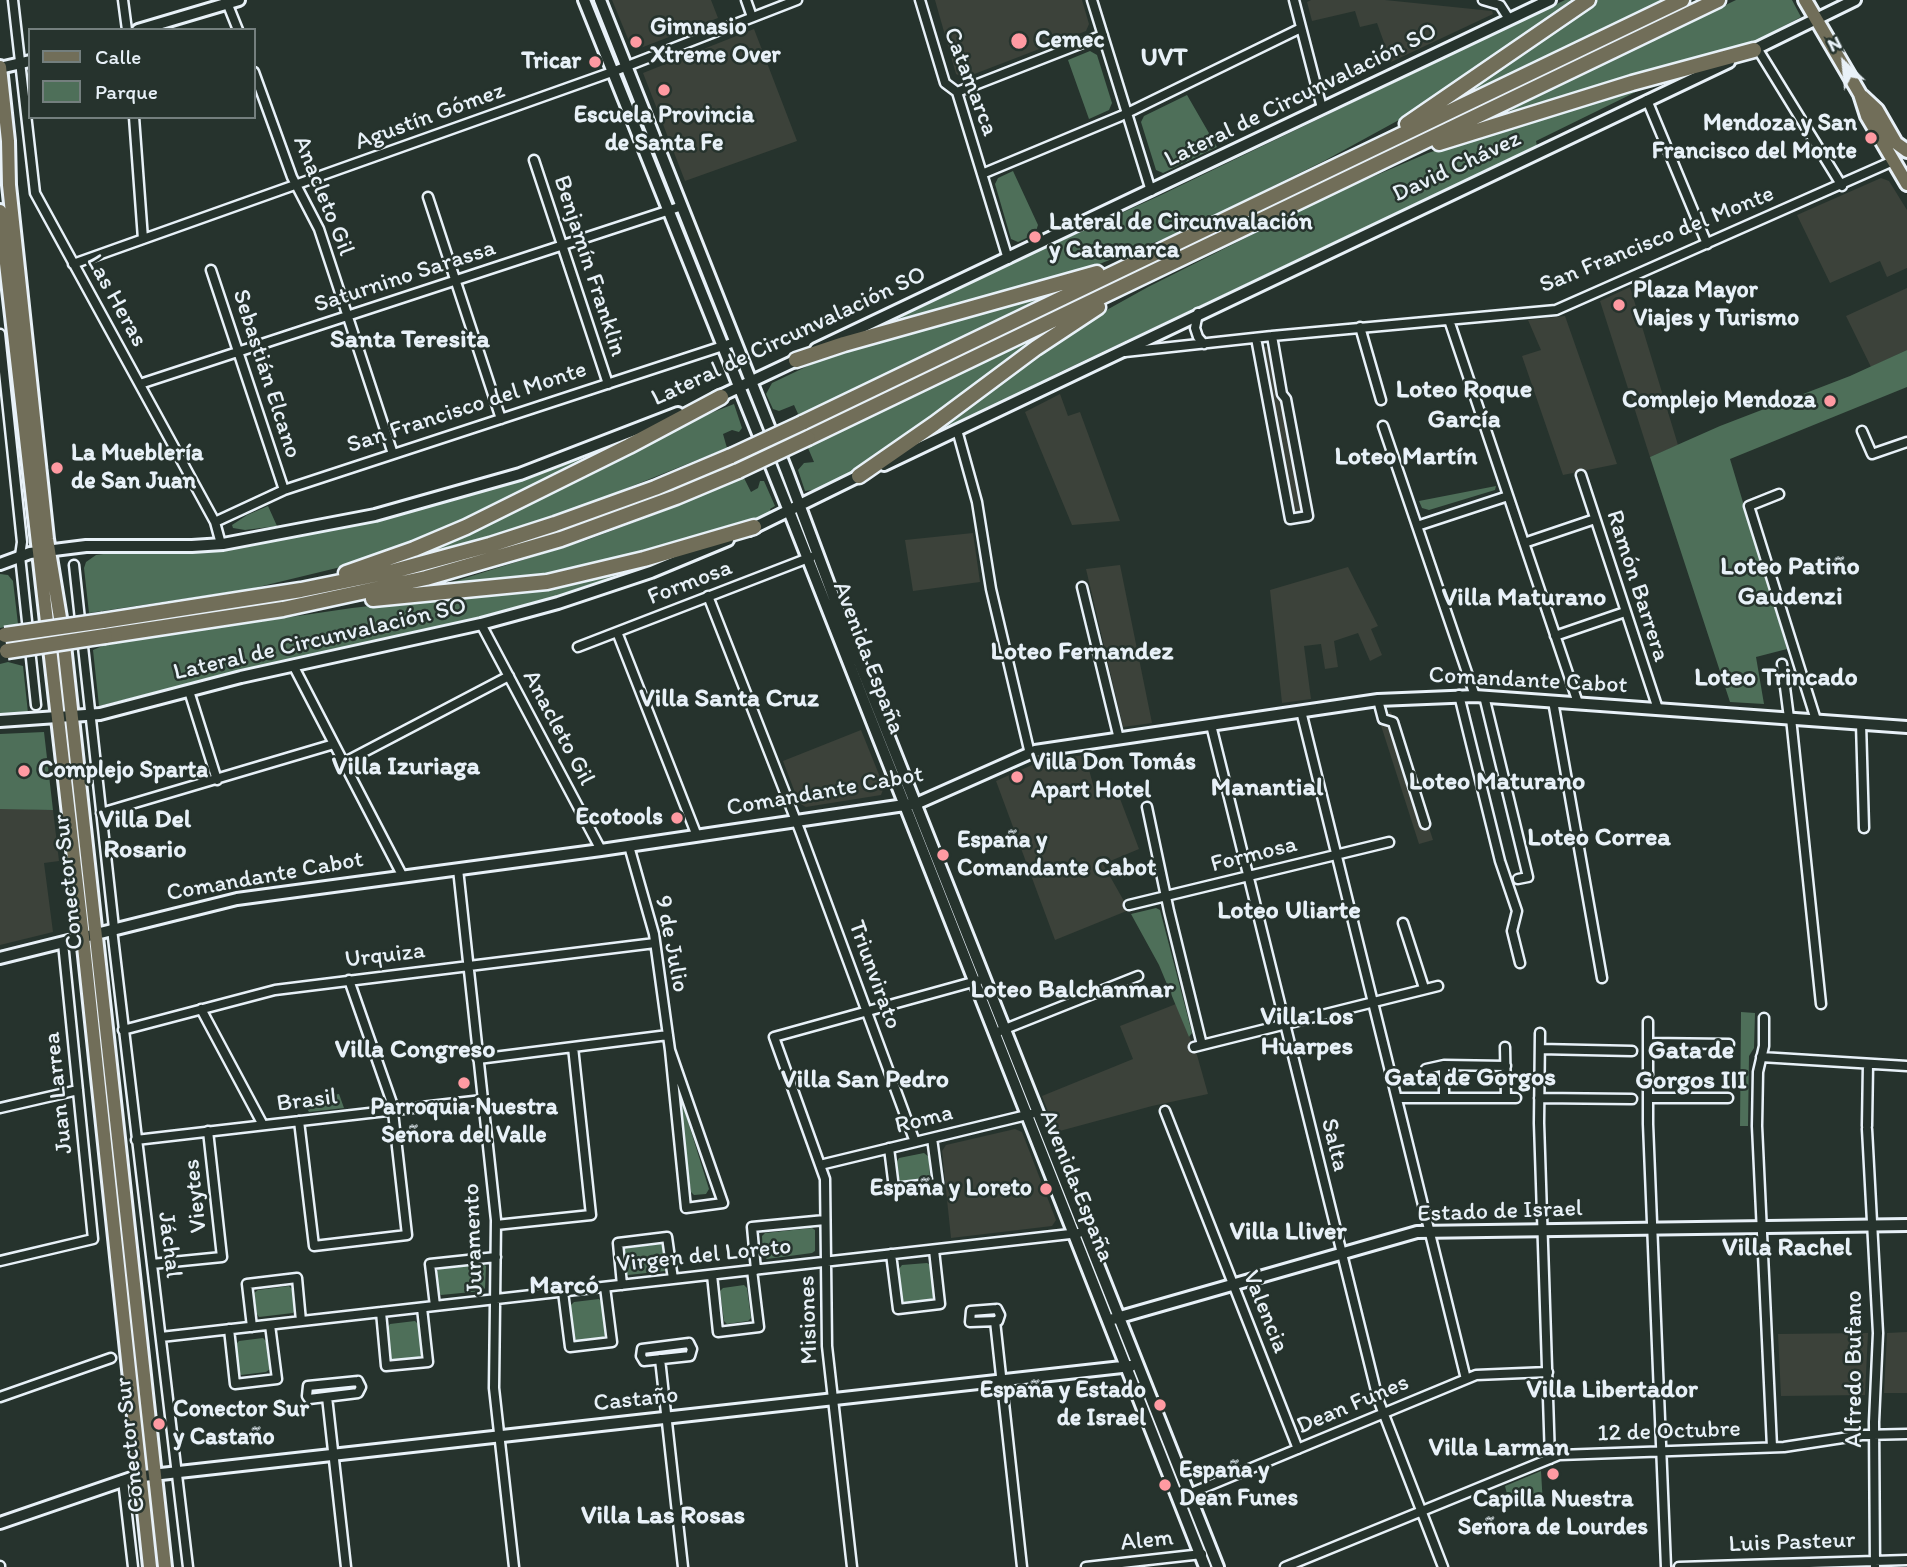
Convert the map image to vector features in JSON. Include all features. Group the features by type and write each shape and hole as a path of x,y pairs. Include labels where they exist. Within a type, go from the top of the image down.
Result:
{"highway":[{"path":"1347,160 1414,119 1588,0"},
{"path":"2,636 273,595 382,573 490,545 594,511 731,456 802,423 1682,0"},
{"path":"3,652 326,601 426,578 538,547 637,512 738,471 808,438 1718,0"},
{"path":"1366,169 1491,126 1755,49"},
{"path":"796,360 844,344 1051,287 1174,244"},
{"path":"859,476 1035,348 1153,272"},
{"path":"273,595 382,561 452,533 619,452 721,397"},
{"path":"326,601 535,584 644,559 754,527"}],"main road":[{"path":"1805,0 1860,94 1867,116 1907,184"},
{"name":"Conector Sur","path":"0,68 57,717 150,1567"},
{"path":"1860,94 1877,110 1896,143 1907,153"},
{"name":"Conector Sur","path":"0,211 44,551 71,716 165,1567"}],"street":[{"name":"Las Heras","path":"13,0 25,62 28,106"},
{"path":"123,0 127,28"},
{"name":"Avenida España","path":"584,0 739,388 794,509"},
{"name":"Avenida España","path":"600,0 751,382 794,509 909,804 973,982 1073,1234 1113,1320 1138,1365 1184,1497 1205,1567"},
{"path":"746,0 752,18"},
{"name":"Agustín Gómez","path":"74,264 627,67 797,0"},
{"name":"Catamarca","path":"920,0 944,83 957,92 1008,259"},
{"path":"1092,0 1152,191"},
{"path":"1294,0 1322,108"},
{"path":"1483,0 1496,2 1504,8 1510,19"},
{"name":"Lateral de Circunvalación SO","path":"0,564 44,551 93,545 221,544 375,515 468,491 567,458 721,397 826,343 1152,191 1550,0"},
{"name":"David Chávez","path":"1116,353 1855,0"},
{"path":"144,28 231,1 238,28"},
{"path":"982,174 1127,113 1301,28"},
{"path":"957,92 1103,35"},
{"path":"1755,49 1842,186"},
{"path":"0,68 25,62"},
{"name":"Anacleto Gil","path":"256,78 292,177 319,229 393,454"},
{"path":"1647,100 1707,244"},
{"name":"Las Heras","path":"29,119 34,193 215,522 221,544"},
{"path":"134,119 143,239"},
{"name":"San Francisco del Monte","path":"794,509 1116,353 1360,327 1556,310 1842,186 1907,153"},
{"name":"Benjamín Franklin","path":"534,160 608,384"},
{"path":"428,197 501,419"},
{"name":"Saturnino Sarassa","path":"140,384 682,206"},
{"name":"Sebastián Elcano","path":"211,270 284,490"},
{"path":"1198,313 1195,328 1204,344"},
{"path":"1449,320 1578,703"},
{"path":"1360,327 1381,400"},
{"path":"0,334 36,705"},
{"path":"1256,338 1290,519 1308,516 1272,336"},
{"name":"San Francisco del Monte","path":"215,522 284,490 735,342"},
{"path":"1383,426 1480,696 1528,877 1518,879"},
{"path":"957,430 978,502 991,589 1030,754"},
{"path":"1861,431 1872,454 1907,442"},
{"name":"Ramón Barrera","path":"1581,475 1658,709"},
{"path":"1779,494 1749,506 1816,720"},
{"path":"1417,526 1508,496"},
{"name":"Lateral de Circunvalación SO","path":"0,721 90,715 538,609 687,559 794,509"},
{"path":"1524,543 1595,519"},
{"name":"Formosa","path":"578,647 812,556"},
{"name":"Jáchal","path":"74,565 123,1030 188,1567"},
{"path":"1082,587 1119,739"},
{"path":"708,596 796,821"},
{"path":"1555,636 1625,612"},
{"name":"Anacleto Gil","path":"481,624 601,850"},
{"path":"617,632 697,836"},
{"path":"1782,664 1821,1004"},
{"path":"293,665 402,876"},
{"path":"343,763 509,676"},
{"path":"189,691 217,780"},
{"path":"1458,695 1500,861 1517,911 1512,931 1520,963"},
{"name":"Comandante Cabot","path":"0,958 237,899 601,850 909,804 1030,754 1378,700 1480,696 1907,727"},
{"path":"1378,700 1383,719 1393,722 1425,824"},
{"path":"1553,701 1602,978"},
{"path":"1301,712 1466,1379"},
{"path":"1861,723 1864,828"},
{"name":"Salta","path":"1211,725 1382,1414 1443,1567"},
{"path":"101,813 334,744"},
{"name":"Avenida España","path":"909,804 1006,1029 1085,1232 1125,1366 1218,1567"},
{"path":"1147,807 1198,1046 1438,986"},
{"name":"Triunvirato","path":"796,821 915,1142"},
{"name":"Formosa","path":"1129,905 1389,842"},
{"name":"9 de Julio","path":"629,846 656,943 686,1208 723,1203 670,1050"},
{"name":"Juramento","path":"458,869 496,1225 494,1388 514,1567"},
{"path":"1403,923 1424,988"},
{"name":"Juan Larrea","path":"0,1261 93,1239 63,943"},
{"name":"Urquiza","path":"123,1030 275,990 656,943"},
{"path":"994,1033 1138,976"},
{"path":"867,1011 985,979"},
{"path":"299,1121 314,1246 407,1235 393,1110 349,980"},
{"path":"201,1009 263,1125"},
{"name":"Misiones","path":"852,1567 827,1346 825,1179 774,1037 867,1011"},
{"path":"1764,1018 1764,1046 1758,1072 1757,1126 1772,1447"},
{"path":"1648,1022 1648,1125 1666,1567"},
{"path":"1540,1033 1539,1123 1550,1459"},
{"path":"478,1059 668,1035"},
{"path":"1648,1043 1729,1044"},
{"path":"496,1225 591,1215 573,1047"},
{"path":"1397,1098 1511,1098 1506,1047"},
{"path":"1540,1049 1632,1051"},
{"path":"1761,1057 1907,1066"},
{"name":"Alfredo Bufano","path":"1868,1064 1867,1127 1878,1333 1874,1435 1875,1564"},
{"path":"1444,1065 1444,1098"},
{"path":"1426,1069 1444,1065 1506,1066"},
{"path":"0,1108 78,1090"},
{"path":"1539,1098 1632,1099"},
{"path":"1648,1098 1728,1098"},
{"name":"Brasil","path":"136,1140 482,1100"},
{"name":"Valencia","path":"1165,1111 1298,1449"},
{"name":"Roma","path":"820,1165 1038,1112"},
{"name":"Vieytes","path":"152,1264 222,1257 208,1131"},
{"path":"889,1148 894,1188 938,1183 932,1138"},
{"path":"712,1275 718,1332 760,1327 752,1227 825,1220"},
{"name":"Estado de Israel","path":"1113,1320 1417,1232 1907,1225"},
{"name":"Virgen del Loreto","path":"161,1337 1085,1232"},
{"path":"622,1285 618,1243 667,1237 673,1279"},
{"path":"891,1254 898,1309 940,1304 934,1250"},
{"path":"435,1306 430,1264 496,1256"},
{"path":"251,1327 247,1284 297,1279 301,1321"},
{"path":"564,1292 570,1346 611,1342 605,1287"},
{"path":"381,1312 386,1366 428,1362 422,1308"},
{"path":"995,1321 1022,1567"},
{"path":"229,1329 235,1384 278,1379 270,1325"},
{"path":"690,1343 690,1356 660,1359 644,1361 641,1356 642,1349 690,1343"},
{"path":"0,1397 111,1359"},
{"path":"660,1359 683,1567"},
{"name":"Castaño","path":"0,1523 140,1476 1138,1365"},
{"name":"Dean Funes","path":"1184,1497 1476,1375 1548,1372"},
{"path":"358,1381 360,1383 361,1390 358,1393 327,1397 309,1399 306,1390 308,1386 358,1381"},
{"path":"327,1397 346,1567"},
{"name":"12 de Octubre","path":"1285,1567 1559,1455 1772,1447 1874,1435 1907,1434"},
{"path":"123,1480 132,1567"},
{"name":"Alem","path":"1086,1567 1212,1553"},
{"name":"Luis Pasteur","path":"1679,1567 1875,1564 1907,1560"}],"shaded area":[{"path":"612,0 711,0 718,18 638,49 631,46"},
{"path":"935,0 1082,0 1089,24 1086,31 964,78 956,74"},
{"path":"1385,0 1492,11 1493,14 1391,62 1377,23 1360,27 1355,11 1312,21 1307,2"},
{"path":"754,29 797,141 685,181 643,73"},
{"path":"1881,178 1889,181 1907,210 1907,268 1887,277 1880,261 1830,283 1797,215"},
{"path":"1630,287 1678,445 1650,457 1600,301"},
{"path":"1907,288 1907,350 1871,367 1846,316"},
{"path":"1565,316 1617,464 1563,475 1522,356 1541,350 1528,320"},
{"path":"1275,346 1284,390 1288,390 1311,522 1289,525 1255,348"},
{"path":"1060,394 1068,416 1080,412 1120,521 1072,525 1025,412"},
{"path":"973,533 980,582 913,591 905,540"},
{"path":"1120,565 1152,723 1123,727 1086,569"},
{"path":"1348,567 1378,626 1371,629 1382,655 1370,661 1358,633 1334,641 1338,667 1325,669 1321,644 1304,646 1311,699 1282,703 1270,590"},
{"path":"1391,712 1433,840 1419,844 1377,713"},
{"path":"861,730 884,787 881,795 806,807 799,803 783,761"},
{"path":"1085,755 1097,799 1119,796 1139,849 1103,864 1129,910 1055,940 996,781 1041,761"},
{"path":"0,809 53,810 59,861 44,863 53,932 0,945"},
{"path":"1176,1004 1197,1055 1208,1094 1056,1132 1042,1096 1133,1059 1120,1026"},
{"path":"1015,1129 1022,1132 1056,1220 1052,1226 951,1238 942,1151 946,1145"},
{"path":"1907,1332 1907,1393 1884,1393 1887,1333"},
{"path":"1868,1333 1865,1395 1781,1396 1778,1334"}],"green space":[{"path":"1565,0 1577,0 1419,109 1324,161 1176,234 1079,272 867,332 866,330 1161,195"},
{"path":"1594,0 1664,0 1464,96 1466,90"},
{"path":"1736,0 1792,0 1801,17 1734,52 1505,117 1513,108"},
{"path":"1090,51 1097,55 1112,103 1109,110 1089,119 1068,60"},
{"path":"1648,86 1536,141 1537,146 1058,373 909,448 1034,355 1085,322 1148,287 1335,193 1428,153"},
{"path":"1187,95 1217,147 1163,173 1156,170 1141,122 1144,116"},
{"path":"1013,171 1038,225 1035,234 1018,242 1011,239 995,184 998,178"},
{"path":"1052,292 799,416 794,405 779,411 773,409 766,394 772,383 837,352"},
{"path":"1051,330 874,461 820,489 805,491 798,470 804,463 814,462 808,448 812,445"},
{"path":"1907,350 1907,387 1730,459 1787,649 1756,657 1764,704 1730,702 1650,457"},
{"path":"734,404 742,428 739,432 732,430 723,434 727,448 575,509 393,562 563,484 693,420"},
{"path":"604,451 427,539 345,566 250,589 89,613 84,568 86,562 96,555 118,552 167,554 220,551 348,527 473,495"},
{"path":"744,478 751,492 758,488 760,481 764,481 775,506 770,509 771,512 715,536 564,574 430,589 587,540"},
{"path":"1496,486 1495,490 1429,510 1422,508 1419,501"},
{"path":"268,506 277,526 245,530 233,528 232,525 247,515"},
{"path":"669,558 524,607 268,664 99,706 93,650 107,644 424,600"},
{"path":"0,574 8,575 13,581 18,624 0,628"},
{"path":"8,662 23,666 28,713 0,715 0,664"},
{"name":"Complejo Sparta","path":"44,732 53,810 0,809 0,734"},
{"path":"1156,908 1160,910 1192,1033 1189,1037 1159,965 1131,914"},
{"path":"93,982 98,998 146,1450 139,1412"},
{"path":"1741,1012 1755,1013 1754,1048 1749,1056 1748,1126 1740,1126"},
{"path":"339,1094 344,1108 309,1112 302,1100"},
{"path":"678,1096 709,1189 706,1194 694,1195 691,1192"},
{"path":"924,1153 929,1157 930,1179 900,1182 896,1163 899,1158"},
{"path":"812,1228 815,1230 815,1251 812,1253 767,1259 763,1256 762,1236 765,1233"},
{"path":"660,1244 664,1247 665,1271 626,1273 625,1248"},
{"path":"482,1263 486,1266 485,1288 482,1291 441,1295 438,1292 436,1272 439,1269"},
{"path":"902,1265 931,1265 935,1298 932,1301 906,1304 902,1301 899,1269"},
{"path":"744,1285 747,1288 751,1318 748,1321 727,1324 724,1321 720,1291 723,1288"},
{"path":"289,1286 292,1289 295,1310 293,1313 259,1317 254,1293 258,1290"},
{"path":"599,1299 602,1302 606,1335 603,1338 577,1341 573,1337 570,1306 574,1302"},
{"path":"415,1321 418,1324 422,1354 419,1357 394,1360 391,1358 388,1327 390,1324"},
{"path":"263,1338 266,1341 270,1369 266,1372 241,1375 236,1344 239,1341"},
{"path":"1541,1471 1543,1505 1510,1506 1505,1486"}],"place":[{"name":"Cemec","path":"1019,41"},
{"name":"Gimnasio Xtreme Over","path":"636,42"},
{"name":"Tricar","path":"595,62"},
{"name":"Escuela Provincia de Santa Fe","path":"664,90"},
{"name":"Mendoza y San Francisco del Monte","path":"1871,138"},
{"name":"Lateral de Circunvalación y Catamarca","path":"1035,237"},
{"name":"Plaza Mayor Viajes y Turismo","path":"1619,305"},
{"name":"Complejo Mendoza","path":"1830,401"},
{"name":"La Mueblería de San Juan","path":"57,468"},
{"name":"Complejo Sparta","path":"24,771"},
{"name":"Villa Don Tomás Apart Hotel","path":"1017,777"},
{"name":"Ecotools","path":"677,818"},
{"name":"España y Comandante Cabot","path":"943,855"},
{"name":"Parroquia Nuestra Señora del Valle","path":"464,1083"},
{"name":"España y Loreto","path":"1046,1189"},
{"name":"España y Estado de Israel","path":"1160,1405"},
{"name":"Conector Sur y Castaño","path":"159,1424"},
{"name":"Capilla Nuestra Señora de Lourdes","path":"1553,1474"},
{"name":"España y Dean Funes","path":"1165,1485"}],"district":[{"name":"UVT","path":"1164,58"},
{"name":"Santa Teresita","path":"410,340"},
{"name":"Loteo Roque García","path":"1464,405"},
{"name":"Loteo Martín","path":"1406,457"},
{"name":"Loteo Patiño Gaudenzi","path":"1790,582"},
{"name":"Villa Maturano","path":"1524,598"},
{"name":"Loteo Fernandez","path":"1082,652"},
{"name":"Loteo Trincado","path":"1776,678"},
{"name":"Villa Santa Cruz","path":"729,699"},
{"name":"Villa Izuriaga","path":"406,767"},
{"name":"Loteo Maturano","path":"1497,782"},
{"name":"Manantial","path":"1267,788"},
{"name":"Villa Del Rosario","path":"145,835"},
{"name":"Loteo Correa","path":"1599,838"},
{"name":"Loteo Uliarte","path":"1289,911"},
{"name":"Loteo Balchanmar","path":"1072,990"},
{"name":"Villa Los Huarpes","path":"1307,1032"},
{"name":"Villa Congreso","path":"415,1050"},
{"name":"Gata de Gorgos III","path":"1691,1066"},
{"name":"Gata de Gorgos","path":"1470,1078"},
{"name":"Villa San Pedro","path":"865,1080"},
{"name":"Villa Lliver","path":"1288,1232"},
{"name":"Villa Rachel","path":"1787,1248"},
{"name":"Marcó","path":"564,1286"},
{"name":"Villa Libertador","path":"1612,1390"},
{"name":"Villa Larman","path":"1499,1448"},
{"name":"Villa Las Rosas","path":"663,1516"}]}
